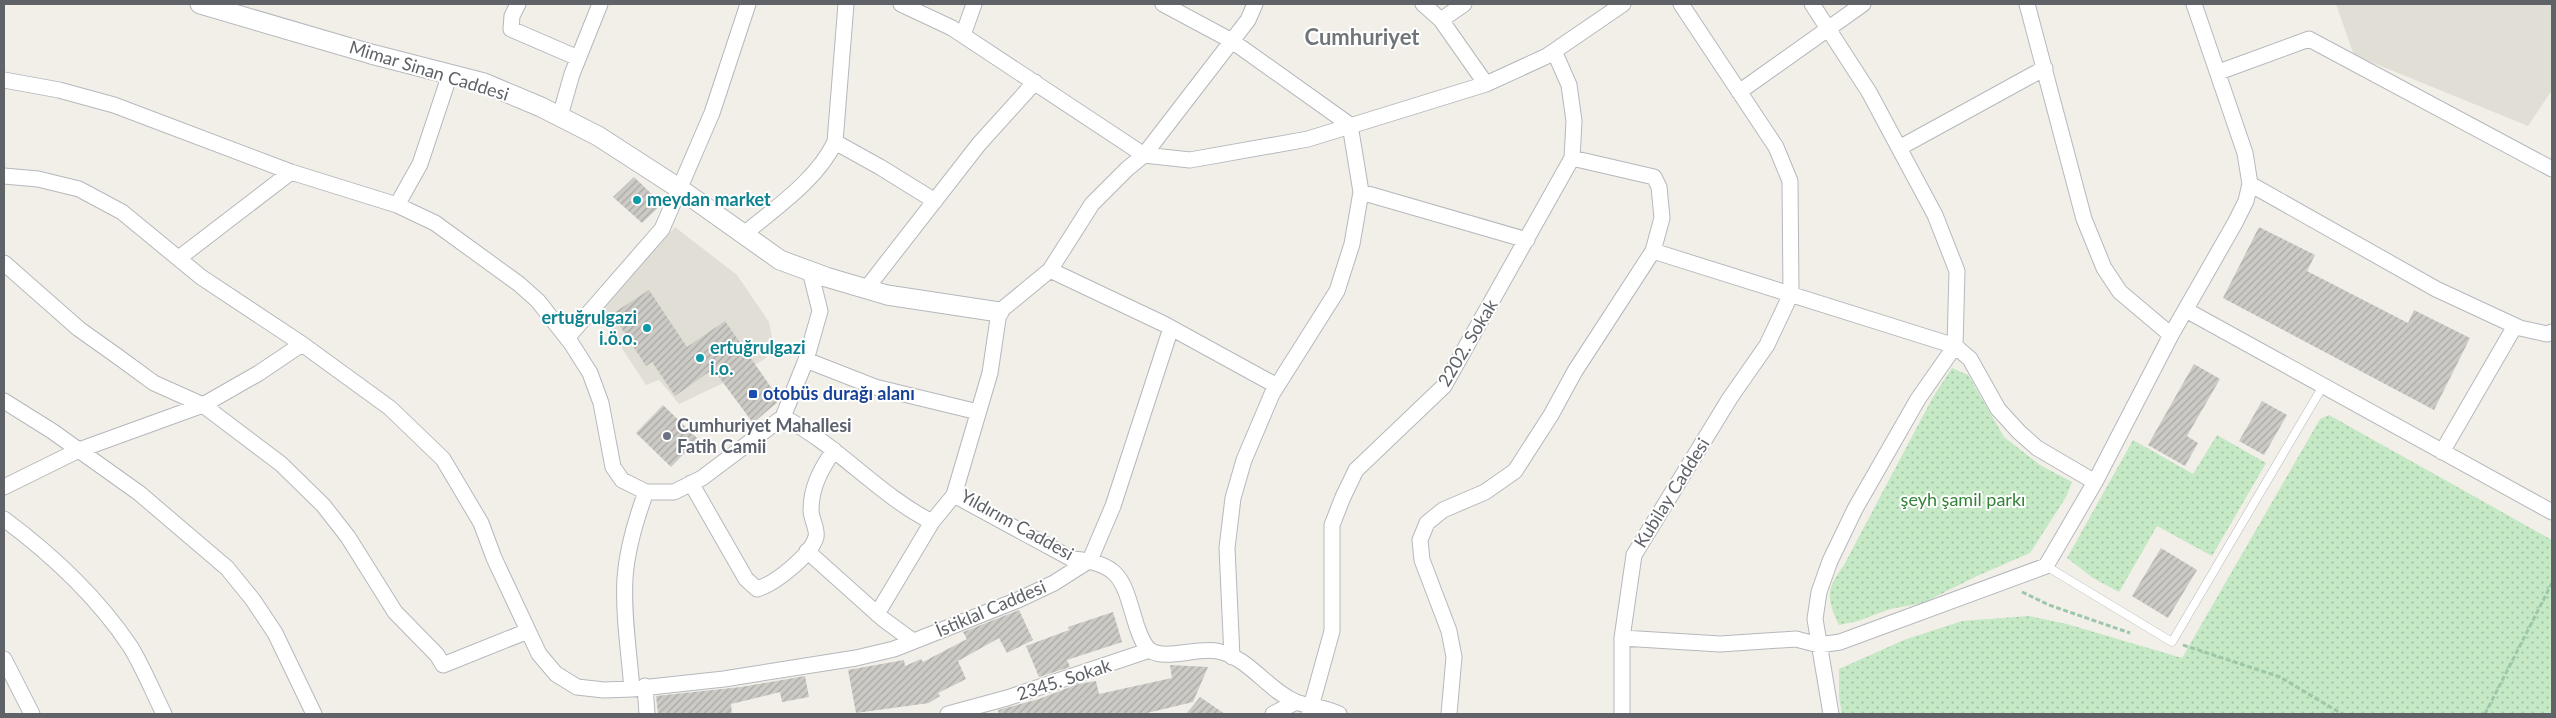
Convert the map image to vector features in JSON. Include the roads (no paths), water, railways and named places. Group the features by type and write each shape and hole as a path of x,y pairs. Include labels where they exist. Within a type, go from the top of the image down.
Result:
{"street":[{"name":"Mimar Sinan Caddesi","path":"200,4 224,7 484,83 560,116 598,136 680,188 780,260 887,295 999,312"},
{"path":"518,4 512,16 511,29 578,58"},
{"path":"560,116 578,58 600,4"},
{"path":"567,338 662,229 715,105 748,4"},
{"path":"743,235 807,179 828,156 835,142 846,4"},
{"path":"902,4 963,35 1144,156 1190,160 1308,139 1486,84 1554,51 1623,4"},
{"path":"963,35 974,4"},
{"path":"1163,4 1232,41 1350,125 1361,192 1352,244 1337,290 1277,386 1244,460 1233,498 1227,548 1232,657"},
{"path":"999,312 1050,270 1092,204 1127,168 1144,156 1248,20 1255,4"},
{"path":"1423,4 1441,20 1486,84"},
{"path":"1441,20 1464,4"},
{"path":"1681,4 1776,148 1790,181 1791,294"},
{"path":"1812,4 1869,92 1935,215 1957,271 1955,346 1918,399 1855,508 1830,561 1819,592 1815,619 1831,714"},
{"path":"1739,92 1864,4"},
{"path":"2027,4 2084,219 2104,268 2120,292 2171,335"},
{"path":"1622,638 1720,644 1796,640 1819,646 1840,642 2046,566 2095,482 2171,335 2246,201 2250,184 2245,153 2219,72 2194,4"},
{"path":"2219,72 2309,39 2552,169"},
{"name":"2202. Sokak","path":"1311,710 1332,631 1332,525 1343,497 1356,470 1444,386 1572,158 1574,121 1569,85 1554,51"},
{"path":"1899,148 2045,68"},
{"path":"397,205 420,164 450,74"},
{"path":"4,80 58,90 114,105 291,172 397,205 436,223 519,284 538,301 567,338 590,373 601,403 613,467 622,480 646,492 674,492 702,478 783,417 806,360 820,311 810,271"},
{"path":"866,289 1002,117 1035,82"},
{"path":"835,142 935,201"},
{"path":"1449,714 1454,657 1449,631 1422,560 1420,540 1428,523 1443,510 1485,492 1515,471 1551,415 1575,371 1653,251 1662,218 1658,187 1654,177 1572,158"},
{"path":"179,258 291,172"},
{"name":"İstiklal Caddesi","path":"4,176 38,179 79,189 122,212 201,277 302,344 390,408 443,459 481,523 539,654 556,674 577,687 604,690 724,679 807,667 894,649 1018,600 1054,583 1090,560"},
{"path":"2250,184 2436,289 2515,326 2547,334 2552,332"},
{"path":"1361,192 1527,240"},
{"path":"1653,251 1955,346 1970,359 1998,409 2019,432 2037,448 2095,482"},
{"path":"4,263 79,329 116,356 154,383 203,405 281,464 323,505 348,537 395,612 436,655 443,666 528,632"},
{"path":"1050,270 1171,328 1277,386"},
{"name":"Kubilay Caddesi","path":"1622,714 1622,638 1634,554 1730,398 1767,345 1791,294"},
{"path":"2186,310 2552,512"},
{"name":"Yıldırım Caddesi","path":"999,312 990,374 954,495 1072,559 1090,560 1108,566 1119,576 1141,638 1150,650"},
{"path":"2442,452 2515,326"},
{"path":"1090,560 1112,506 1171,328"},
{"path":"4,486 79,450 203,405 259,373 302,344"},
{"path":"806,360 875,387 978,412"},
{"path":"4,401 79,450 139,493 227,568 253,600 275,633 314,714"},
{"path":"783,417 834,450 916,514 932,522"},
{"path":"691,483 746,579 757,589 769,586 812,546 816,535 811,512 813,492 820,472 834,450"},
{"path":"646,492 635,521 625,577 625,616 639,687 647,714"},
{"path":"878,614 932,522 954,495"},
{"path":"4,519 28,537 80,585 108,618 130,647 164,714"},
{"path":"807,551 878,614 913,641"},
{"path":"1150,650 1162,655 1190,650 1217,651 1246,664 1271,686 1311,710 1328,708 1339,714"},
{"name":"2345. Sokak","path":"948,714 1007,698 1150,650"},
{"path":"4,659 32,714"},
{"path":"1273,714 1296,702"}],"lane":[{"path":"2046,566 2172,642 2323,386"}],"place":[{"name":"meydan market","path":"637,200"},
{"name":"ertuğrulgazi i.ö.o.","path":"647,328"},
{"name":"ertuğrulgazi i.o.","path":"700,358"},
{"name":"otobüs durağı alanı","path":"753,394"},
{"name":"Cumhuriyet Mahallesi Fatih Camii","path":"667,436"}],"district":[{"name":"Cumhuriyet","path":"1362,37"}],"park label":[{"name":"şeyh şamil parkı","path":"1963,500"}]}
